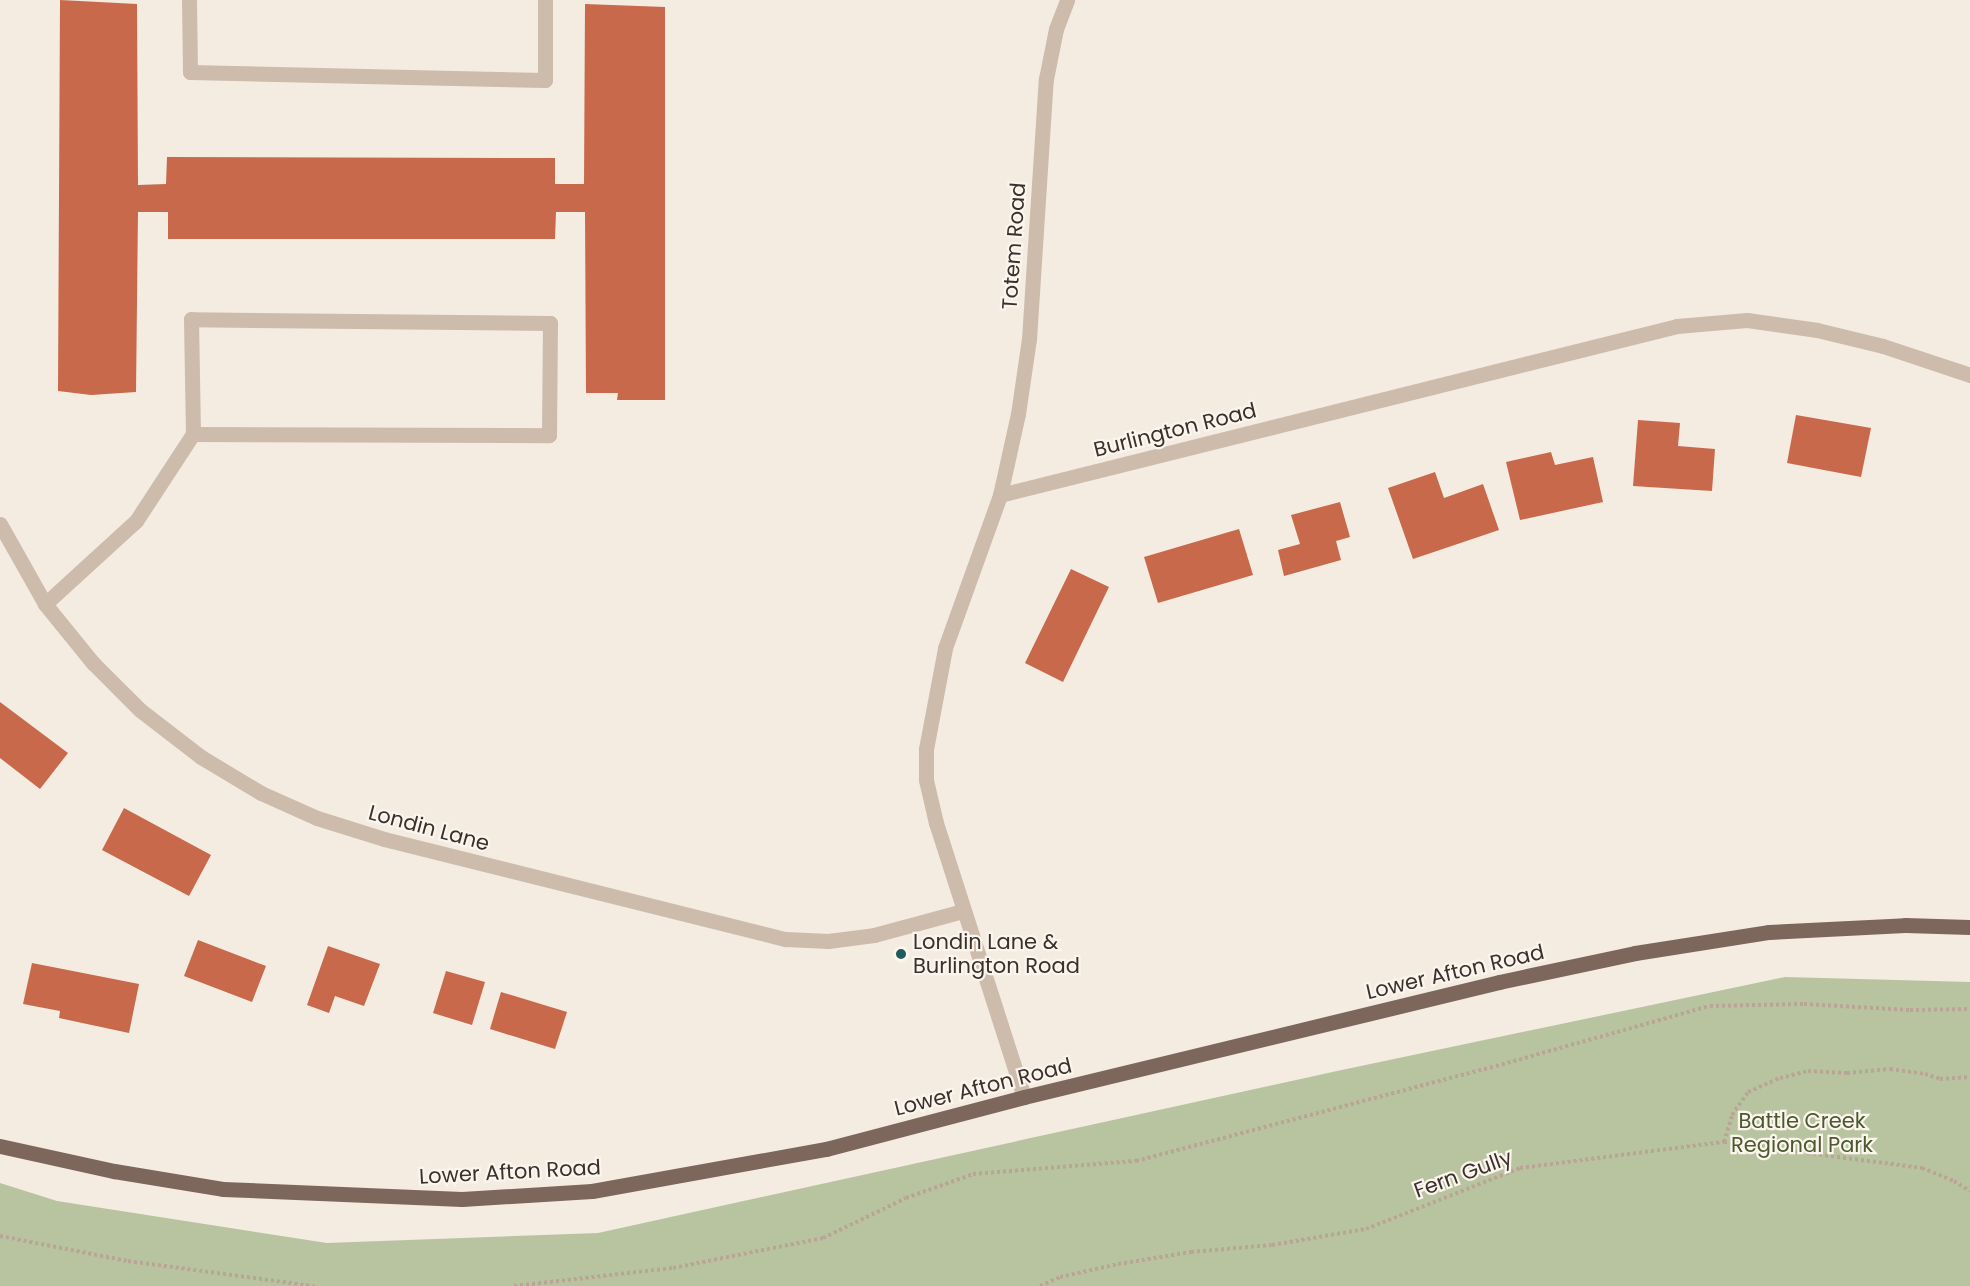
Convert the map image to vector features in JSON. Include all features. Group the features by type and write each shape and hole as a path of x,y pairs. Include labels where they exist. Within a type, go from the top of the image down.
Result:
{"main road":[{"name":"Lower Afton Road","path":"0,1146 114,1171 223,1189 462,1199 592,1191 826,1149 1024,1097 1488,985 1635,953 1769,932 1905,926 1970,927"}],"street":[{"path":"189,0 190,72 545,80 545,0"},
{"name":"Totem Road","path":"1000,495 1018,414 1029,339 1046,79 1056,29 1067,0"},
{"path":"45,604 136,521 193,434 191,319 550,323 549,435 193,434"},
{"name":"Burlington Road","path":"1000,495 1677,326 1746,320 1817,330 1883,346 1970,375"},
{"path":"1000,495 945,648 926,749 926,780 936,823 963,911 1024,1097"},
{"name":"Londin Lane","path":"0,524 45,604 93,663 140,710 201,757 261,793 317,818 384,839 786,939 828,941 874,935 963,911"}],"path":[{"path":"514,1286 673,1268 823,1238 906,1198 973,1174 1136,1161 1496,1066 1710,1006 1804,1005 1910,1010 1970,1009"},
{"path":"1724,1142 1732,1115 1748,1092 1780,1078 1809,1071 1847,1073 1890,1069 1925,1074 1940,1079 1970,1077"},
{"name":"Fern Gully","path":"1040,1286 1060,1277 1191,1251 1272,1245 1366,1229 1520,1168 1724,1142 1922,1168 1954,1181 1970,1191"},
{"path":"0,1236 128,1262 314,1286"}],"green space":[{"name":"Battle Creek Regional Park","path":"1785,977 1970,982 1970,1286 0,1286 0,1183 57,1201 327,1243 598,1233 1337,1071"}],"building":[{"path":"60,0 137,4 138,185 166,184 167,157 555,158 555,184 584,184 585,4 665,7 665,400 617,400 618,393 586,393 585,212 556,212 555,239 168,239 168,212 138,212 136,392 91,395 58,391"},
{"path":"1796,415 1871,428 1861,477 1787,463"},
{"path":"1638,420 1680,423 1678,446 1715,449 1712,491 1633,486"},
{"path":"1551,452 1555,465 1593,457 1603,502 1520,520 1506,462"},
{"path":"1435,472 1444,498 1483,484 1499,530 1413,559 1388,488"},
{"path":"1340,502 1350,537 1336,541 1341,560 1284,576 1278,550 1300,544 1291,515"},
{"path":"1239,529 1253,575 1158,603 1144,557"},
{"path":"1071,569 1109,587 1063,682 1025,663"},
{"path":"0,702 68,753 40,789 0,758"},
{"path":"124,808 211,855 189,896 102,850"},
{"path":"198,940 266,966 252,1002 184,976"},
{"path":"328,946 380,964 364,1006 335,996 329,1013 307,1005"},
{"path":"32,963 139,984 129,1033 59,1018 60,1011 23,1004"},
{"path":"446,971 485,982 472,1025 433,1013"},
{"path":"501,992 567,1012 555,1049 490,1029"}],"place":[{"name":"Londin Lane & Burlington Road","path":"901,954"}]}
